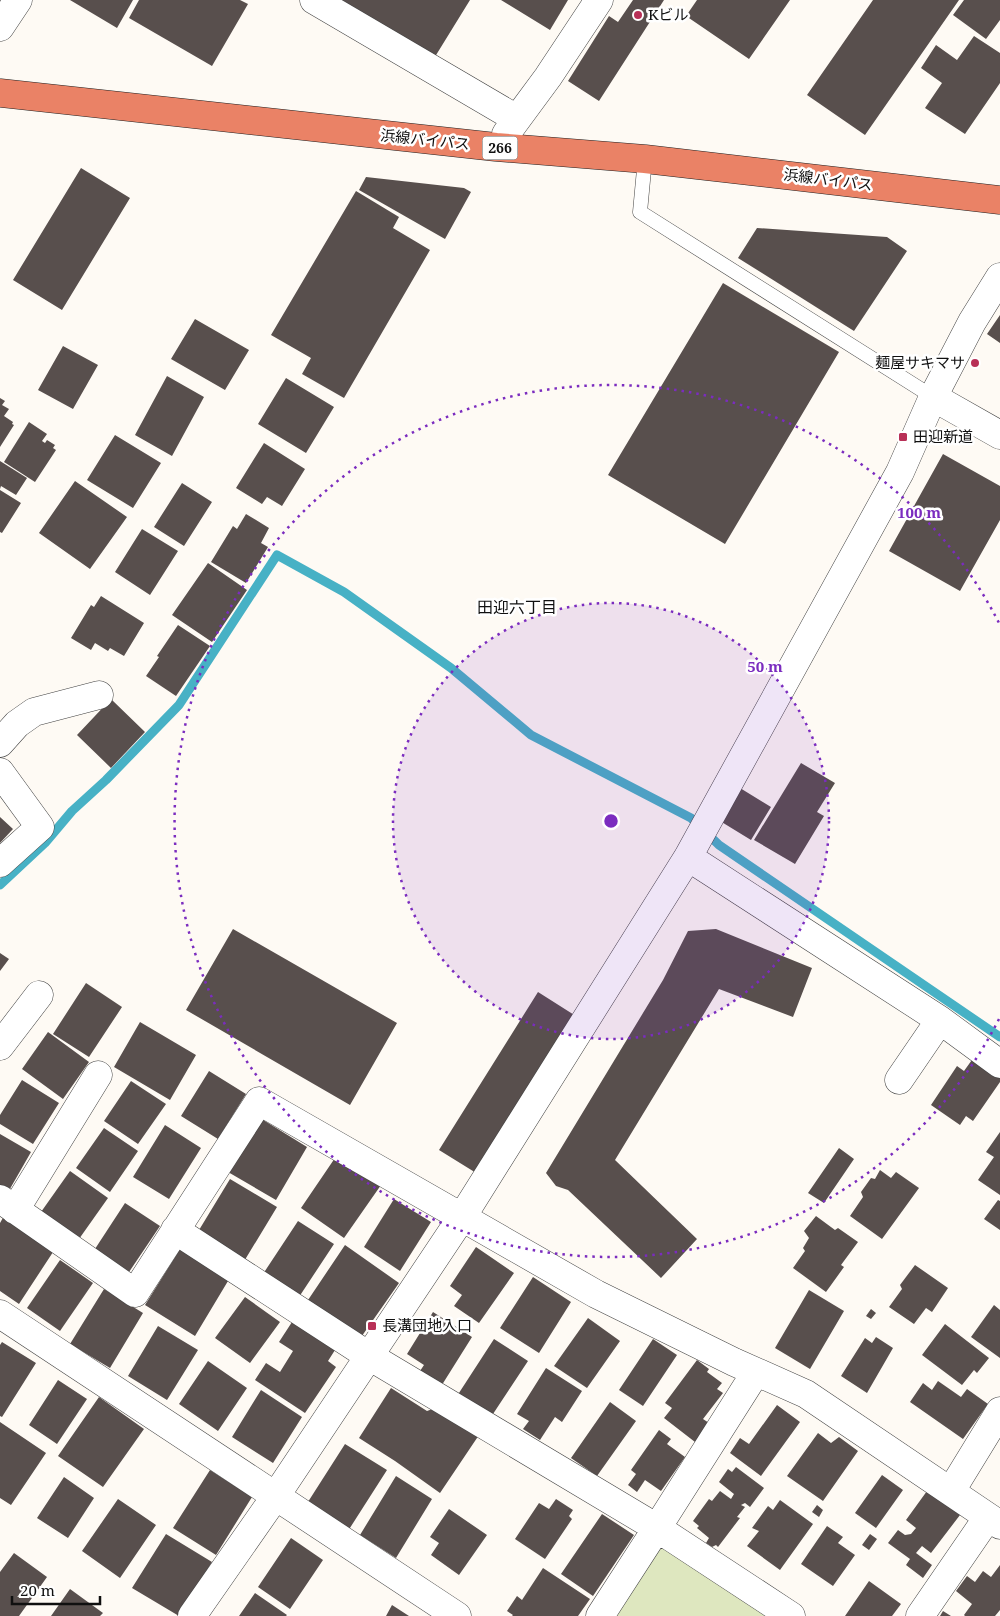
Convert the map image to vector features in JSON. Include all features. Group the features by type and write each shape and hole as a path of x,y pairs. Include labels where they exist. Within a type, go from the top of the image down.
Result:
{"highway":[{"name":"浜線バイパス","path":"0,93 496,147 645,159 1000,200"}],"street":[{"path":"0,27 18,0"},
{"path":"314,0 517,119"},
{"path":"496,147 548,78 599,0"},
{"path":"192,1616 275,1497 462,1217 688,857 900,472 933,397 972,322 1000,277"},
{"path":"933,397 1000,436"},
{"path":"6,727 34,712 99,695"},
{"path":"0,772 40,827 0,863"},
{"path":"688,857 940,1020 1000,1064"},
{"path":"0,1046 39,995"},
{"path":"899,1080 940,1020"},
{"path":"98,1075 7,1205 135,1293 260,1101 596,1294 756,1372 806,1394 994,1521 920,1616"},
{"path":"175,1230 369,1356 657,1528 791,1616"},
{"path":"0,1314 457,1616"},
{"path":"600,1616 756,1372"},
{"path":"950,1491 1000,1411"}],"lane":[{"path":"645,159 640,212 933,397"}],"green space":[{"path":"660,1537 781,1616 608,1616"}],"building":[{"path":"70,0 133,0 117,28"},
{"path":"139,0 240,0 248,4 212,66 129,18"},
{"path":"336,0 470,0 433,60"},
{"path":"501,0 568,0 550,30"},
{"path":"633,0 664,0 599,101 568,81 609,16 618,22"},
{"path":"697,0 790,0 749,59 686,16"},
{"path":"873,0 959,0 865,135 807,95"},
{"path":"964,0 1000,0 1000,20 986,39 953,15"},
{"path":"974,36 1000,53 1000,83 965,134 925,108 942,83 921,68 936,45 957,60"},
{"path":"81,168 130,198 62,310 13,280"},
{"path":"366,177 464,188 471,192 445,239 359,190"},
{"path":"356,191 399,217 393,228 430,250 344,398 302,374 311,358 271,335"},
{"path":"757,228 887,237 907,251 854,331 738,258"},
{"path":"723,283 839,352 725,544 608,475"},
{"path":"1000,315 1000,343 987,334"},
{"path":"195,319 249,350 225,390 171,359"},
{"path":"63,346 98,365 73,409 38,390"},
{"path":"167,376 204,397 172,456 135,435"},
{"path":"286,378 334,407 306,453 258,424"},
{"path":"0,398 5,401 2,405 9,409 4,416 13,422 12,424 14,425 0,447"},
{"path":"29,422 47,434 42,441 45,443 47,440 55,445 53,448 56,450 35,482 4,462"},
{"path":"115,435 161,463 133,508 87,480"},
{"path":"264,443 305,469 282,506 267,497 262,504 236,488"},
{"path":"943,454 1000,486 1000,520 960,591 889,551"},
{"path":"0,461 27,478 16,495 1,486 0,489"},
{"path":"75,481 127,517 90,569 39,533"},
{"path":"182,483 212,502 184,546 154,527"},
{"path":"0,490 21,503 2,533 0,532"},
{"path":"246,514 269,528 261,543 268,547 246,583 211,562 233,526 237,529"},
{"path":"142,529 178,551 150,595 115,572"},
{"path":"208,563 247,590 212,642 172,615"},
{"path":"101,596 144,623 124,656 110,648 108,651 95,643 91,650 71,638 91,605 94,607"},
{"path":"178,625 210,646 176,696 146,676"},
{"path":"111,699 145,732 111,768 77,735"},
{"path":"801,763 835,783 817,812 824,816 795,864 754,840"},
{"path":"740,788 771,807 751,840 720,821"},
{"path":"0,817 13,829 0,843"},
{"path":"233,929 397,1023 350,1105 186,1010"},
{"path":"716,929 812,968 793,1017 719,989 615,1160 697,1239 661,1278 568,1190 556,1186 546,1173 663,980 688,931"},
{"path":"0,953 9,959 0,971"},
{"path":"86,983 122,1007 89,1057 53,1034"},
{"path":"538,992 579,1018 481,1176 439,1150"},
{"path":"140,1022 196,1055 170,1100 114,1067"},
{"path":"48,1032 89,1062 63,1099 22,1069"},
{"path":"974,1057 1000,1075 1000,1082 973,1121 966,1116 960,1125 931,1105 957,1066 964,1071"},
{"path":"209,1071 246,1094 218,1139 181,1116"},
{"path":"22,1080 59,1103 33,1144 0,1124 0,1115"},
{"path":"131,1081 166,1104 138,1144 104,1121"},
{"path":"260,1118 307,1147 276,1200 228,1172"},
{"path":"165,1125 201,1148 169,1199 133,1177"},
{"path":"104,1128 138,1151 110,1192 76,1168"},
{"path":"1000,1132 1000,1195 978,1180 994,1157 986,1152"},
{"path":"0,1134 31,1152 7,1194 0,1190"},
{"path":"839,1148 854,1159 824,1203 808,1193"},
{"path":"337,1155 381,1185 344,1238 301,1208"},
{"path":"880,1170 891,1178 896,1172 919,1188 882,1239 850,1216 863,1197 861,1192 871,1178 875,1179"},
{"path":"70,1171 108,1198 79,1239 41,1212"},
{"path":"230,1179 277,1207 243,1263 196,1235"},
{"path":"394,1199 431,1222 400,1271 364,1247"},
{"path":"998,1200 1000,1201 1000,1230 984,1219"},
{"path":"125,1203 160,1226 127,1275 93,1252"},
{"path":"4,1216 55,1249 19,1304 0,1291 0,1223"},
{"path":"816,1216 835,1230 838,1228 858,1242 841,1265 844,1267 826,1292 793,1268 805,1251 803,1248 809,1238 804,1231"},
{"path":"298,1221 334,1244 299,1297 263,1274"},
{"path":"345,1245 399,1283 357,1343 304,1306"},
{"path":"182,1246 231,1276 195,1336 145,1305"},
{"path":"476,1247 514,1273 479,1323 454,1306 462,1295 450,1286"},
{"path":"60,1260 93,1283 60,1331 27,1308"},
{"path":"915,1265 948,1288 932,1312 926,1308 914,1324 889,1307 902,1289 900,1285"},
{"path":"533,1277 571,1302 539,1353 500,1328"},
{"path":"104,1289 143,1313 110,1368 70,1344"},
{"path":"809,1290 844,1311 810,1369 775,1348"},
{"path":"245,1297 280,1322 250,1363 215,1338"},
{"path":"994,1305 1000,1310 1000,1358 971,1337"},
{"path":"871,1309 876,1313 871,1319 866,1316"},
{"path":"433,1312 472,1337 440,1388 418,1374 424,1365 407,1354"},
{"path":"588,1318 620,1341 587,1388 554,1366"},
{"path":"292,1322 335,1350 328,1361 336,1367 305,1413 255,1380 266,1363 280,1372 293,1351 279,1342"},
{"path":"945,1324 989,1358 977,1373 974,1370 962,1385 922,1355"},
{"path":"158,1326 198,1350 167,1400 128,1376"},
{"path":"876,1337 893,1348 867,1393 841,1376 865,1338 872,1343"},
{"path":"494,1339 528,1361 491,1417 457,1396"},
{"path":"653,1339 677,1355 643,1406 619,1390"},
{"path":"2,1342 36,1363 2,1417 0,1416 0,1345"},
{"path":"697,1360 709,1369 707,1372 722,1383 717,1389 723,1393 703,1419 709,1423 695,1442 664,1418 672,1408 665,1403"},
{"path":"208,1361 247,1388 218,1431 179,1404"},
{"path":"546,1368 582,1391 562,1422 555,1417 540,1440 523,1429 529,1421 517,1414"},
{"path":"58,1380 87,1399 57,1444 29,1425"},
{"path":"938,1381 961,1397 967,1389 988,1404 963,1439 910,1402 923,1383 932,1390"},
{"path":"391,1388 427,1411 438,1407 479,1435 440,1493 359,1438"},
{"path":"261,1390 302,1417 273,1463 232,1437"},
{"path":"99,1397 144,1429 103,1487 58,1456"},
{"path":"610,1402 636,1421 597,1476 571,1458"},
{"path":"777,1405 800,1422 761,1476 730,1453 740,1438 749,1444"},
{"path":"0,1422 46,1453 11,1505 0,1498"},
{"path":"659,1430 671,1439 667,1444 685,1457 661,1491 645,1480 637,1492 628,1485 636,1474 631,1470"},
{"path":"818,1433 831,1443 839,1437 858,1451 823,1501 787,1476"},
{"path":"345,1444 387,1470 348,1531 306,1505"},
{"path":"736,1467 764,1488 750,1507 745,1503 741,1505 745,1507 737,1517 740,1518 718,1547 716,1545 712,1547 706,1543 709,1538 697,1528 699,1526 693,1521 709,1499 712,1501 720,1491 731,1499 734,1494 719,1482 728,1469 732,1472"},
{"path":"210,1470 252,1497 216,1555 173,1528"},
{"path":"882,1475 903,1490 876,1528 855,1513"},
{"path":"396,1476 432,1499 396,1558 360,1535"},
{"path":"64,1477 94,1498 68,1538 37,1518"},
{"path":"927,1491 960,1515 931,1553 922,1546 916,1553 932,1565 923,1578 906,1565 910,1559 888,1543 898,1530 905,1535 911,1534 916,1528 906,1520"},
{"path":"118,1499 156,1525 120,1578 82,1551"},
{"path":"556,1499 573,1510 569,1516 572,1519 545,1559 515,1539 539,1503 549,1509"},
{"path":"780,1500 813,1524 780,1570 747,1546 759,1531 752,1528 768,1506 773,1510"},
{"path":"817,1505 823,1510 819,1517 812,1512"},
{"path":"449,1509 487,1535 459,1575 431,1555 439,1543 430,1537"},
{"path":"602,1514 634,1535 593,1596 561,1574"},
{"path":"827,1526 843,1537 838,1543 855,1555 833,1586 801,1564"},
{"path":"166,1534 212,1562 179,1616 132,1588"},
{"path":"870,1534 877,1539 869,1550 862,1545"},
{"path":"291,1538 323,1560 290,1609 258,1587"},
{"path":"14,1553 47,1577 19,1616 0,1616 0,1572"},
{"path":"1000,1565 1000,1610 995,1616 965,1616 972,1604 956,1591 967,1576 975,1582 983,1571 991,1577"},
{"path":"543,1568 590,1599 578,1616 512,1616 507,1611 517,1596 522,1600"},
{"path":"869,1581 901,1604 892,1616 845,1616"},
{"path":"70,1589 103,1613 100,1616 51,1616"},
{"path":"255,1593 287,1615 239,1616"},
{"path":"392,1605 409,1616 386,1616"},
{"path":"943,1611 951,1616 940,1616"}],"waterway":[{"path":"0,885 45,843 72,811 106,780 179,705 277,555 344,592 451,668 531,735 691,818 719,845 1000,1037"}],"place":[{"name":"Kビル","path":"638,15"},
{"name":"麺屋サキマサ","path":"975,363"},
{"name":"田迎新道","path":"903,437"},
{"name":"長溝団地入口","path":"372,1326"}],"district":[{"name":"田迎六丁目","path":"517,607"}]}
